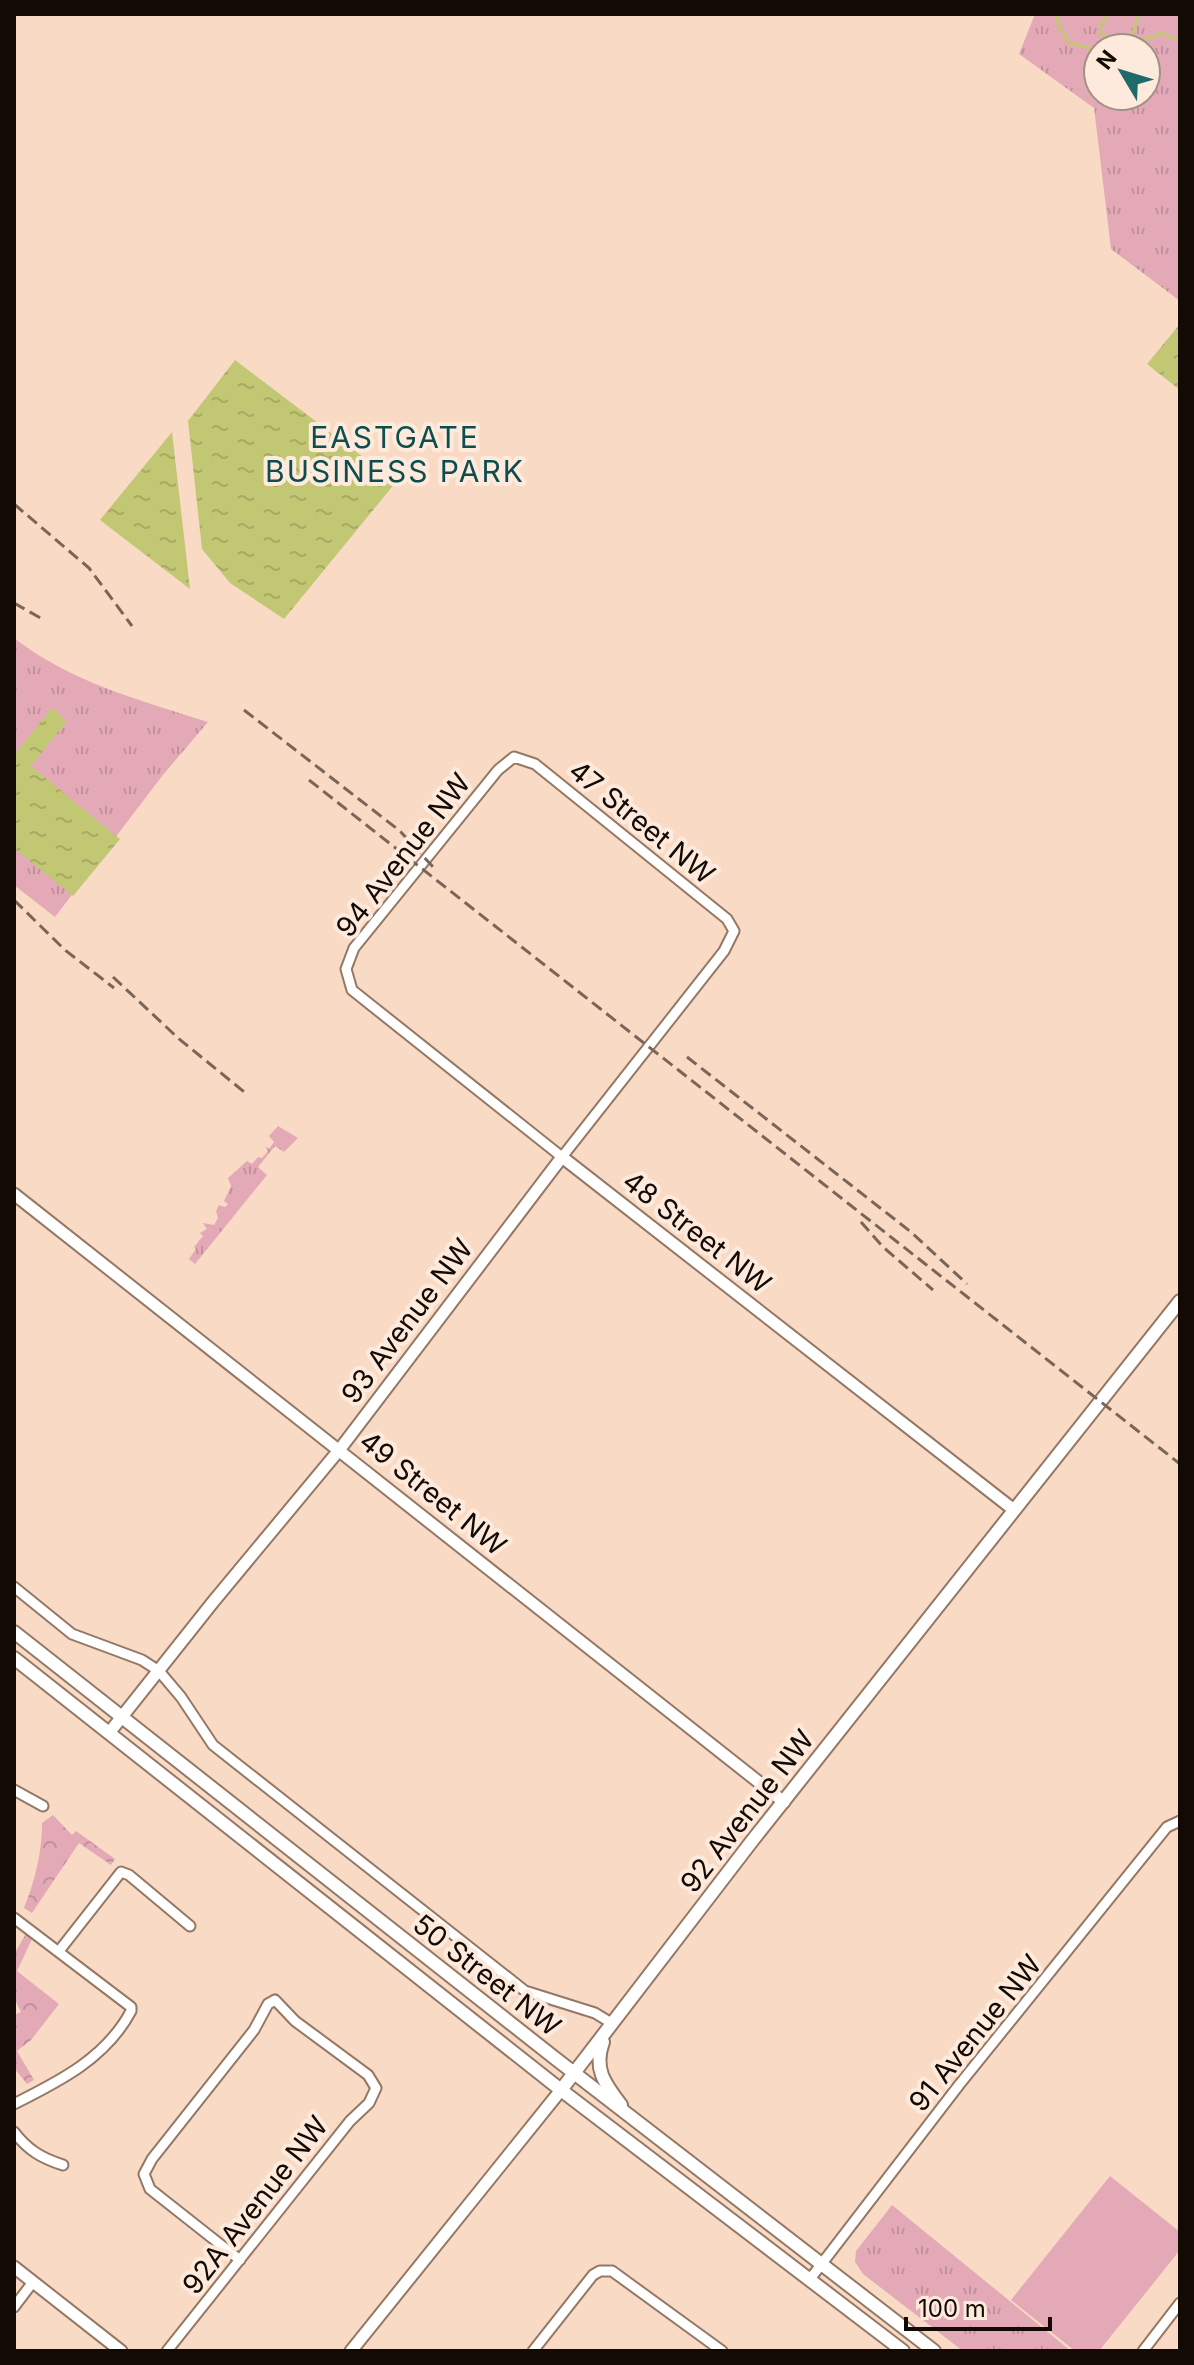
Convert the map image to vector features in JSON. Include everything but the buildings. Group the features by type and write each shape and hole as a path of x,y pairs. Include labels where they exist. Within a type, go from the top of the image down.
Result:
{"main road":[{"name":"92 Avenue NW","path":"561,2090 1180,1301"},
{"name":"50 Street NW","path":"14,1632 630,2117 934,2351"},
{"name":"50 Street NW","path":"14,1658 561,2090 903,2351"},
{"path":"609,2029 599,2052 599,2071 630,2117"}],"street":[{"name":"47 Street NW","path":"514,757 535,764 727,919 734,931"},
{"name":"94 Avenue NW","path":"352,990 346,969 354,948 498,770 514,757"},
{"name":"93 Avenue NW","path":"109,1733 340,1449 562,1157 724,951 734,931"},
{"name":"48 Street NW","path":"352,990 1014,1510"},
{"name":"49 Street NW","path":"14,1194 784,1802"},
{"name":"50 Street NW","path":"14,1587 72,1634 142,1660 159,1671 181,1697 213,1745 525,1991 595,2013 609,2029"},
{"path":"14,1790 43,1806"},
{"name":"91 Avenue NW","path":"810,2279 959,2085 1167,1827 1180,1821"},
{"path":"59,1951 121,1872 125,1872 190,1926"},
{"path":"14,1918 131,2007 131,2011 88,2062 67,2077 14,2104"},
{"name":"92A Avenue NW","path":"167,2351 240,2260 350,2121 369,2103 376,2088 368,2075 295,2021 275,2000 268,2004 254,2030 146,2167 145,2182 150,2189 240,2260"},
{"name":"92 Avenue NW","path":"351,2351 561,2090"},
{"path":"14,2132 27,2149 45,2160 63,2165"},
{"path":"14,2267 121,2351"},
{"path":"533,2351 593,2275 600,2271 612,2271 722,2351"},
{"path":"14,2307 33,2282"},
{"path":"1143,2351 1180,2303"}],"green space":[{"path":"1035,14 1180,14 1180,301 1111,249 1094,112 1162,112 1162,32 1082,32 1082,99 1019,54"},
{"path":"14,638 36,654 83,679 208,722 162,776 55,917 14,885"},
{"path":"278,1126 298,1138 284,1152 275,1146 258,1167 267,1175 195,1264 189,1259 203,1236 200,1233 207,1229 203,1223 214,1225 219,1205 225,1207 228,1204 224,1201 231,1186 228,1178 247,1161 252,1164 258,1157 262,1158 268,1151 265,1146 269,1149 274,1142 269,1136"},
{"path":"53,1815 72,1835 76,1831 115,1859 111,1865 79,1843 32,1913 24,1908 37,1866 42,1823"},
{"path":"27,1932 33,1937 17,1971 59,2004 31,2040 17,2051 34,2080 27,2084 14,2068 14,2015 21,2012 14,1998 14,1954"},
{"path":"1110,2176 1180,2232 1180,2250 1099,2351 1075,2351 1011,2300"},
{"path":"892,2205 1071,2351 963,2351 863,2274 855,2262 856,2251"}],"water":[{"path":"1180,324 1180,390 1147,364"},
{"path":"235,360 396,482 284,619 230,583 202,549 188,421"},
{"path":"172,432 190,589 100,520"},
{"path":"52,708 67,721 31,766 120,839 73,896 14,848 14,755"}],"waterway":[{"path":"1058,14 1057,22 1069,43 1082,46"},
{"path":"1101,32 1100,26 1109,14"},
{"path":"1139,14 1132,36 1138,42 1162,33 1180,41"}],"railway":[{"path":"14,504 89,568 132,626"},
{"path":"14,603 44,620"},
{"path":"244,710 400,831 434,868"},
{"path":"309,780 1180,1464"},
{"path":"14,900 65,950 114,988"},
{"path":"113,977 178,1038 248,1095"},
{"path":"687,1057 911,1232 967,1284"},
{"path":"861,1222 883,1247 933,1290"}],"district":[{"name":"EASTGATE BUSINESS PARK","path":"395,455"}]}
